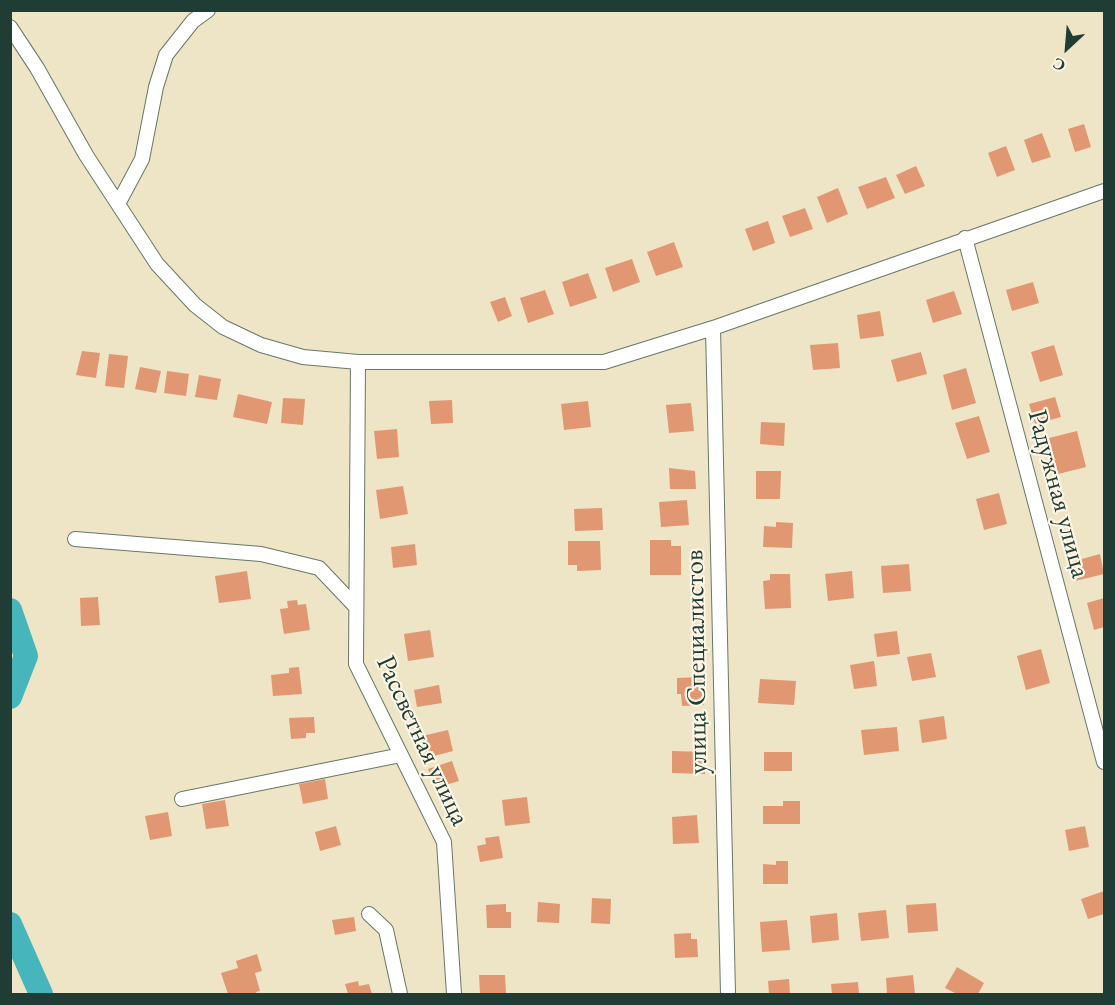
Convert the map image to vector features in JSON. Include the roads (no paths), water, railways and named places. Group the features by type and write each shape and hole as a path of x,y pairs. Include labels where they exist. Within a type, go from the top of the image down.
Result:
{"street":[{"path":"118,204 142,159 156,87 166,55 193,21 208,10"},
{"path":"10,27 157,264 195,305 223,327 261,345 303,357 358,362 604,362 713,328 1104,191"},
{"name":"Радужная улица","path":"965,238 1104,762"},
{"name":"улица Специалистов","path":"713,328 728,994"},
{"name":"Рассветная улица","path":"358,362 356,664 444,842 454,994"},
{"path":"75,539 261,554 319,568 356,606"},
{"path":"182,799 401,755"},
{"path":"369,914 386,930 400,994"}],"waterway":[{"path":"10,610 26,656 10,697"},
{"path":"10,924 41,994"}]}
